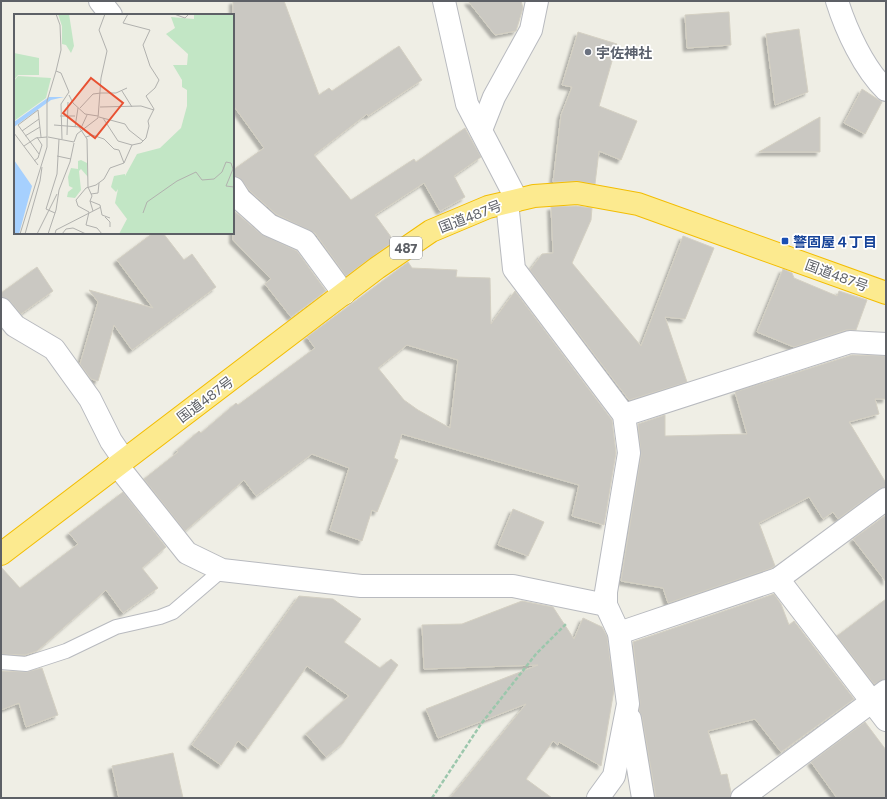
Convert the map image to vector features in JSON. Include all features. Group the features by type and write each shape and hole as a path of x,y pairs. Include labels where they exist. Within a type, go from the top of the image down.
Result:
{"highway":[{"name":"国道487号","path":"1,554 344,294 431,231 488,207 534,196 577,193 638,204 886,293"}],"street":[{"path":"100,1 110,14"},
{"path":"444,1 467,104 481,130 512,201 514,269 624,415 629,453 606,592 598,603"},
{"path":"481,130 494,97 531,30 537,1"},
{"path":"837,1 844,24 876,80 886,90"},
{"path":"234,190 240,199 269,225 305,241 344,294"},
{"path":"1,309 15,326 54,349 90,399 121,463 187,553 222,570 361,586 513,586 598,603 619,633 642,798"},
{"path":"624,415 850,342 886,344"},
{"path":"619,633 778,579 886,499"},
{"path":"778,579 879,696 886,720"},
{"path":"742,798 879,696"},
{"path":"598,798 614,776 628,704"}],"lane":[{"path":"1,662 26,664 66,651 116,627 167,615 173,612 222,570"}],"path":[{"path":"432,798 481,724 536,654 598,603"}],"building":[{"path":"233,1 284,1 319,95 329,88 332,91 399,46 422,80 368,116 367,114 314,155 351,200 414,159 416,162 465,128 481,157 454,176 465,197 440,211 424,183 375,215 394,241 346,276 315,233 276,214 250,191 239,177 234,176 234,169 264,148 234,106"},
{"path":"468,1 521,1 523,8 516,31 495,35"},
{"path":"729,12 731,45 687,48 685,15"},
{"path":"799,29 808,92 775,105 766,34"},
{"path":"578,32 617,44 599,106 637,121 621,160 599,151 595,184 576,181 553,182 561,115 572,87 562,85"},
{"path":"862,89 882,102 865,134 844,123"},
{"path":"820,117 820,152 759,152"},
{"path":"576,206 592,208 591,220 572,263 641,346 683,236 714,248 685,319 665,317 687,382 629,400 530,270 542,254 553,253 551,207"},
{"path":"234,211 261,234 297,251 326,291 291,317 265,284 271,279 233,240"},
{"path":"152,234 164,234 184,260 192,254 216,287 132,350 114,325 98,381 91,379 80,364 98,302 89,290 153,308 117,260"},
{"path":"408,262 412,268 457,270 456,277 490,278 491,324 515,291 612,420 616,453 604,525 572,516 579,485 402,434 394,458 398,460 377,512 372,510 362,541 330,530 349,468 312,454 256,496 244,480 185,531 144,479 178,452 177,450 199,431 201,433 236,403 238,405 315,348 307,337","holes":["407,345 458,360 450,428 418,410 404,400 378,368"]},
{"path":"37,267 53,291 21,314 10,301 1,297 1,293"},
{"path":"783,269 792,273 794,278 837,296 839,291 867,300 856,330 846,330 794,347 757,332"},
{"path":"852,355 886,356 886,399 875,399 879,414 849,422 886,483 886,487 879,489 838,519 833,512 823,519 809,497 759,523 775,566 772,568 668,603 663,588 621,581 641,455 638,424 665,415 665,436 747,434 735,392"},
{"path":"123,492 166,547 142,568 158,588 123,613 106,590 37,651 25,655 1,654 1,567 20,588 78,544 69,533"},
{"path":"513,509 544,522 528,556 498,545"},
{"path":"886,515 886,582 853,539"},
{"path":"774,594 781,604 789,625 794,621 854,699 781,752 755,719 708,731 721,775 727,774 731,792 730,798 656,798 642,717 639,711 640,702 633,642"},
{"path":"299,596 333,599 361,619 344,642 380,668 391,659 398,665 343,743 326,757 306,734 349,696 307,666 248,749 238,741 221,765 192,745"},
{"path":"886,599 886,679 874,684 837,636"},
{"path":"522,601 553,607 574,639 583,618 602,627 607,636 614,690 601,766 559,742 558,745 553,741 526,779 552,798 450,798 526,704 438,738 426,709 538,665 424,669 422,625 462,624"},
{"path":"42,668 58,715 26,727 19,703 1,710 1,671 26,672"},
{"path":"865,722 886,750 886,798 837,798 811,762"},
{"path":"173,753 183,798 119,798 112,766"}],"place":[{"name":"宇佐神社","path":"588,52"},
{"name":"警固屋４丁目","path":"785,241"}]}
